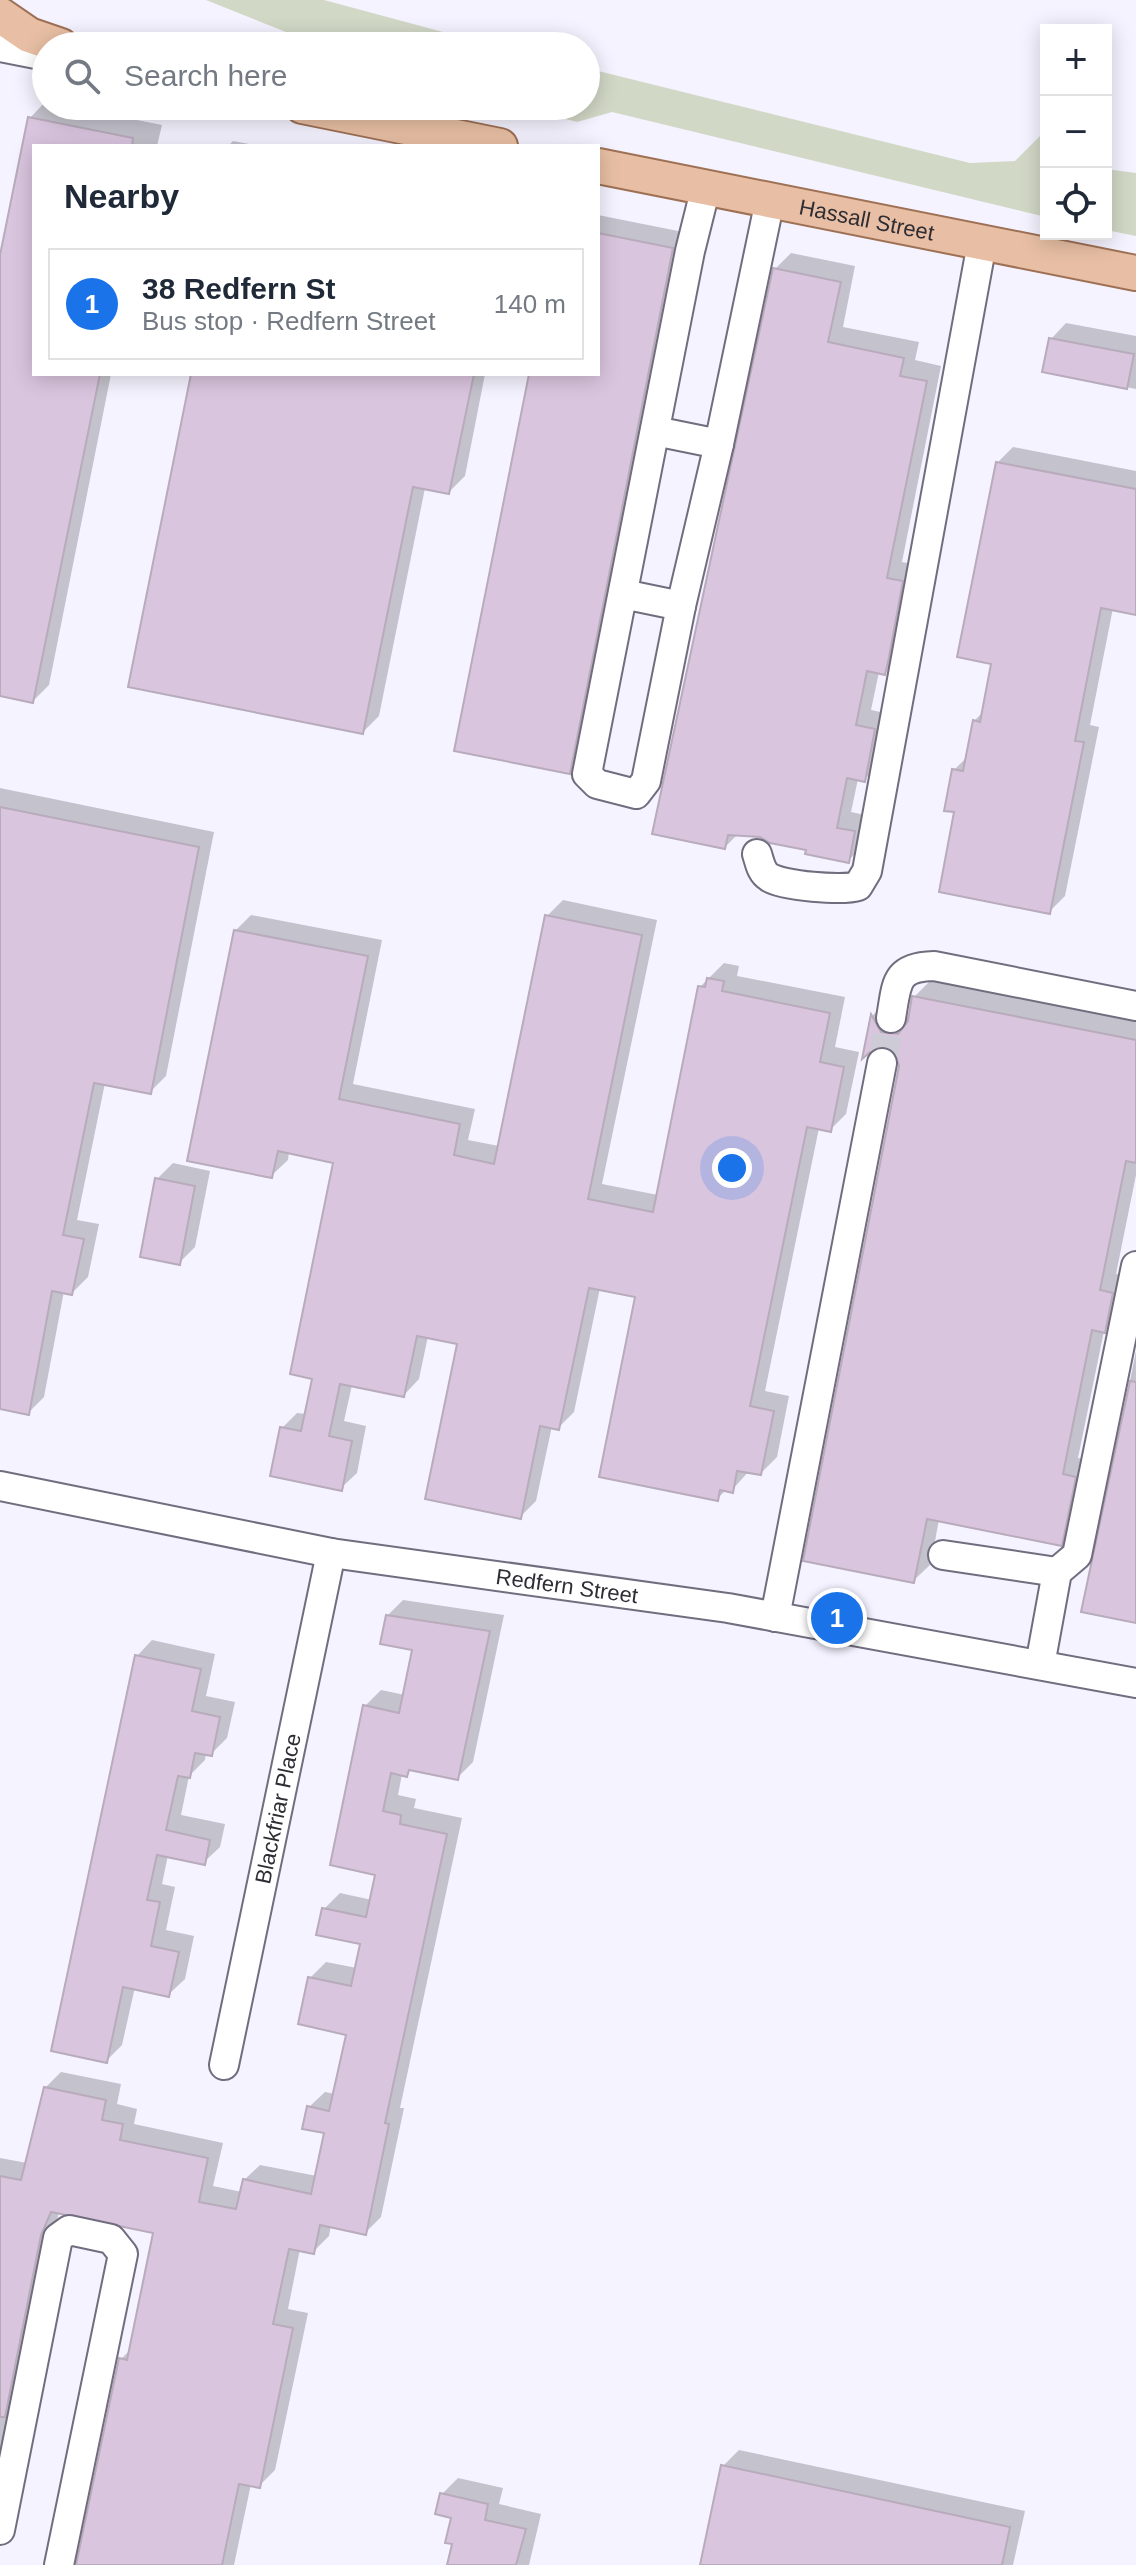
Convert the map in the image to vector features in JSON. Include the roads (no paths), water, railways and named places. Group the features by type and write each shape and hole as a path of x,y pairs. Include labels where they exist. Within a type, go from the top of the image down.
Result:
{"main road":[{"path":"0,15 32,44"},
{"path":"371,120 490,144"},
{"name":"Hassall Street","path":"600,166 1136,273"}],"street":[{"path":"11,0 32,42"},
{"path":"706,187 587,774 597,784 626,794 636,794 646,781 770,200"},
{"path":"757,854 761,868 770,878 845,891 858,886 867,871 982,243"},
{"path":"655,431 719,444"},
{"path":"623,594 681,606"},
{"path":"891,1018 898,981 902,974 918,966 934,966 1136,1006"},
{"path":"775,1617 882,1063"},
{"path":"1040,1665 1057,1572 1077,1555 1136,1266"},
{"name":"Redfern Street","path":"0,1486 331,1553 775,1617 1136,1683"},
{"name":"Blackfriar Place","path":"224,2065 331,1553"},
{"path":"943,1555 1057,1572"},
{"path":"0,2530 58,2238 69,2230 111,2239 123,2254 59,2565"}],"tunnel":[{"path":"882,1063 891,1018"}],"place":[{"name":"38 Redfern St","path":"837,1618"}]}
